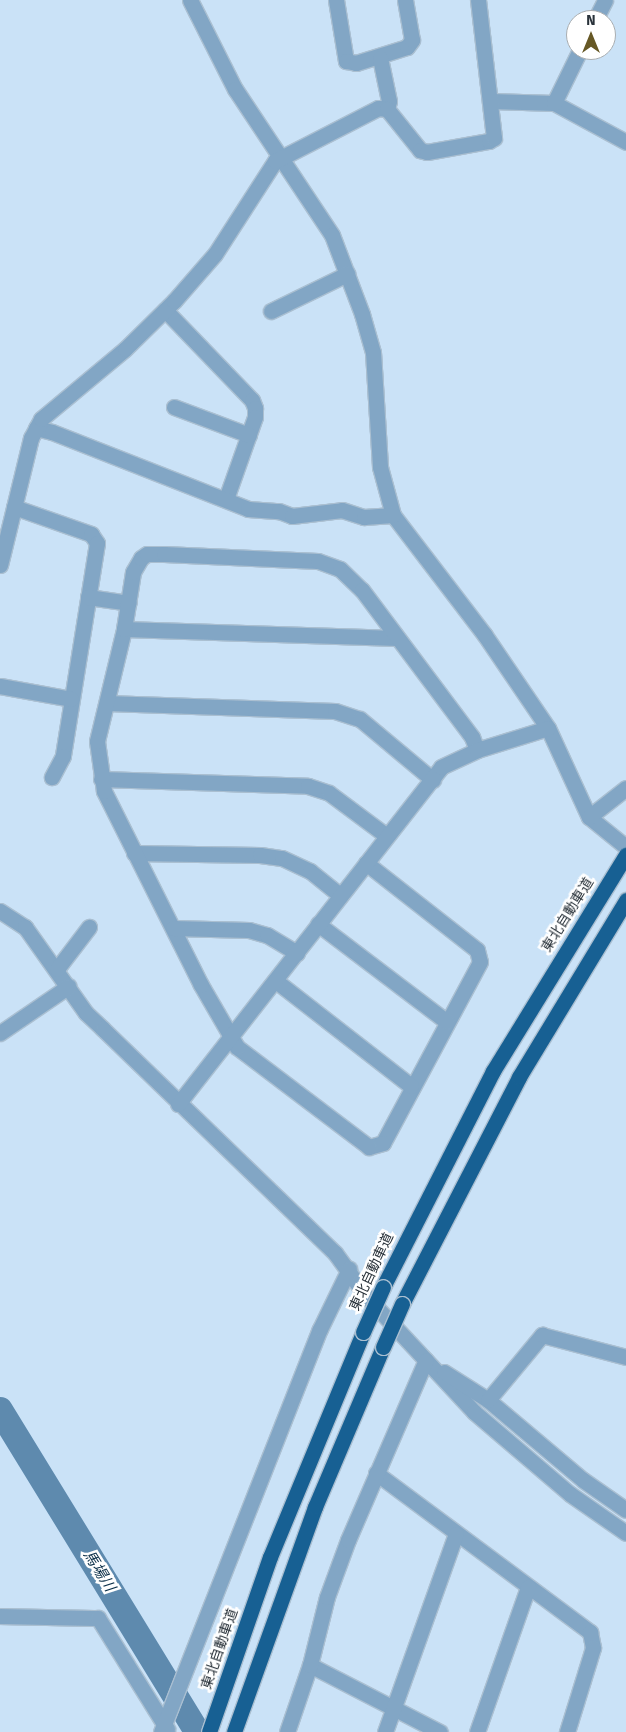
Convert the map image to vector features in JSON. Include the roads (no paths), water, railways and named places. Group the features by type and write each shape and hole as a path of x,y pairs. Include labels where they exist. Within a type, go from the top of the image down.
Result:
{"highway":[{"name":"東北自動車道","path":"209,1732 292,1499 383,1287 493,1071 626,855"},
{"path":"235,1731 315,1507 402,1304 519,1077 626,900"}],"street":[{"path":"190,0 235,89 282,155 332,235 373,352 380,467 393,515 484,634 548,728 589,817 603,832 626,847"},
{"path":"336,0 346,60 356,63 380,58 407,47 412,40 404,0"},
{"path":"387,109 420,150 427,152 489,141 494,138 478,0"},
{"path":"380,58 389,101 387,109"},
{"path":"554,103 575,60"},
{"path":"491,101 554,103 570,109 624,137"},
{"path":"0,565 36,428 46,412 125,349 165,310 215,254 275,161 282,155 372,110 387,109"},
{"path":"271,311 346,274"},
{"path":"165,310 252,400 255,417 226,499"},
{"path":"174,407 249,435"},
{"path":"36,428 52,432 248,509 279,511 287,516 342,510 364,516 393,515"},
{"path":"14,507 92,534 97,543 63,756 52,777"},
{"path":"366,863 477,950 480,962 411,1086 383,1143 369,1146 237,1047 134,853 101,779 97,741 124,629 136,565 147,554 318,561 331,564 352,577 472,737 477,750"},
{"path":"88,597 128,603"},
{"path":"124,629 397,638"},
{"path":"0,686 71,699"},
{"path":"107,703 335,711 360,719 433,780"},
{"path":"178,1104 276,981 340,895 433,780 440,767 477,750 548,728"},
{"path":"101,779 308,786 329,793 388,836"},
{"path":"589,817 626,788"},
{"path":"134,853 250,854 282,858 310,871 340,895"},
{"path":"0,911 25,927 86,1012 178,1104 313,1230 349,1269 366,1296 489,1425 570,1494 626,1533"},
{"path":"318,924 447,1022"},
{"path":"57,970 89,927"},
{"path":"173,928 249,930 268,935 297,952"},
{"path":"276,981 411,1086"},
{"path":"0,1033 69,986"},
{"path":"165,1730 181,1675 320,1329 349,1269"},
{"path":"488,1400 542,1335 626,1357"},
{"path":"426,1360 488,1400 582,1480 626,1510"},
{"path":"287,1732 310,1665 327,1597 376,1473 426,1360"},
{"path":"376,1473 592,1635 593,1648 567,1732"},
{"path":"385,1732 456,1534"},
{"path":"478,1732 528,1587"},
{"path":"0,1616 98,1618 165,1730"},
{"path":"310,1665 440,1732"}],"waterway":[{"name":"馬場川","path":"0,1410 197,1732"}]}
